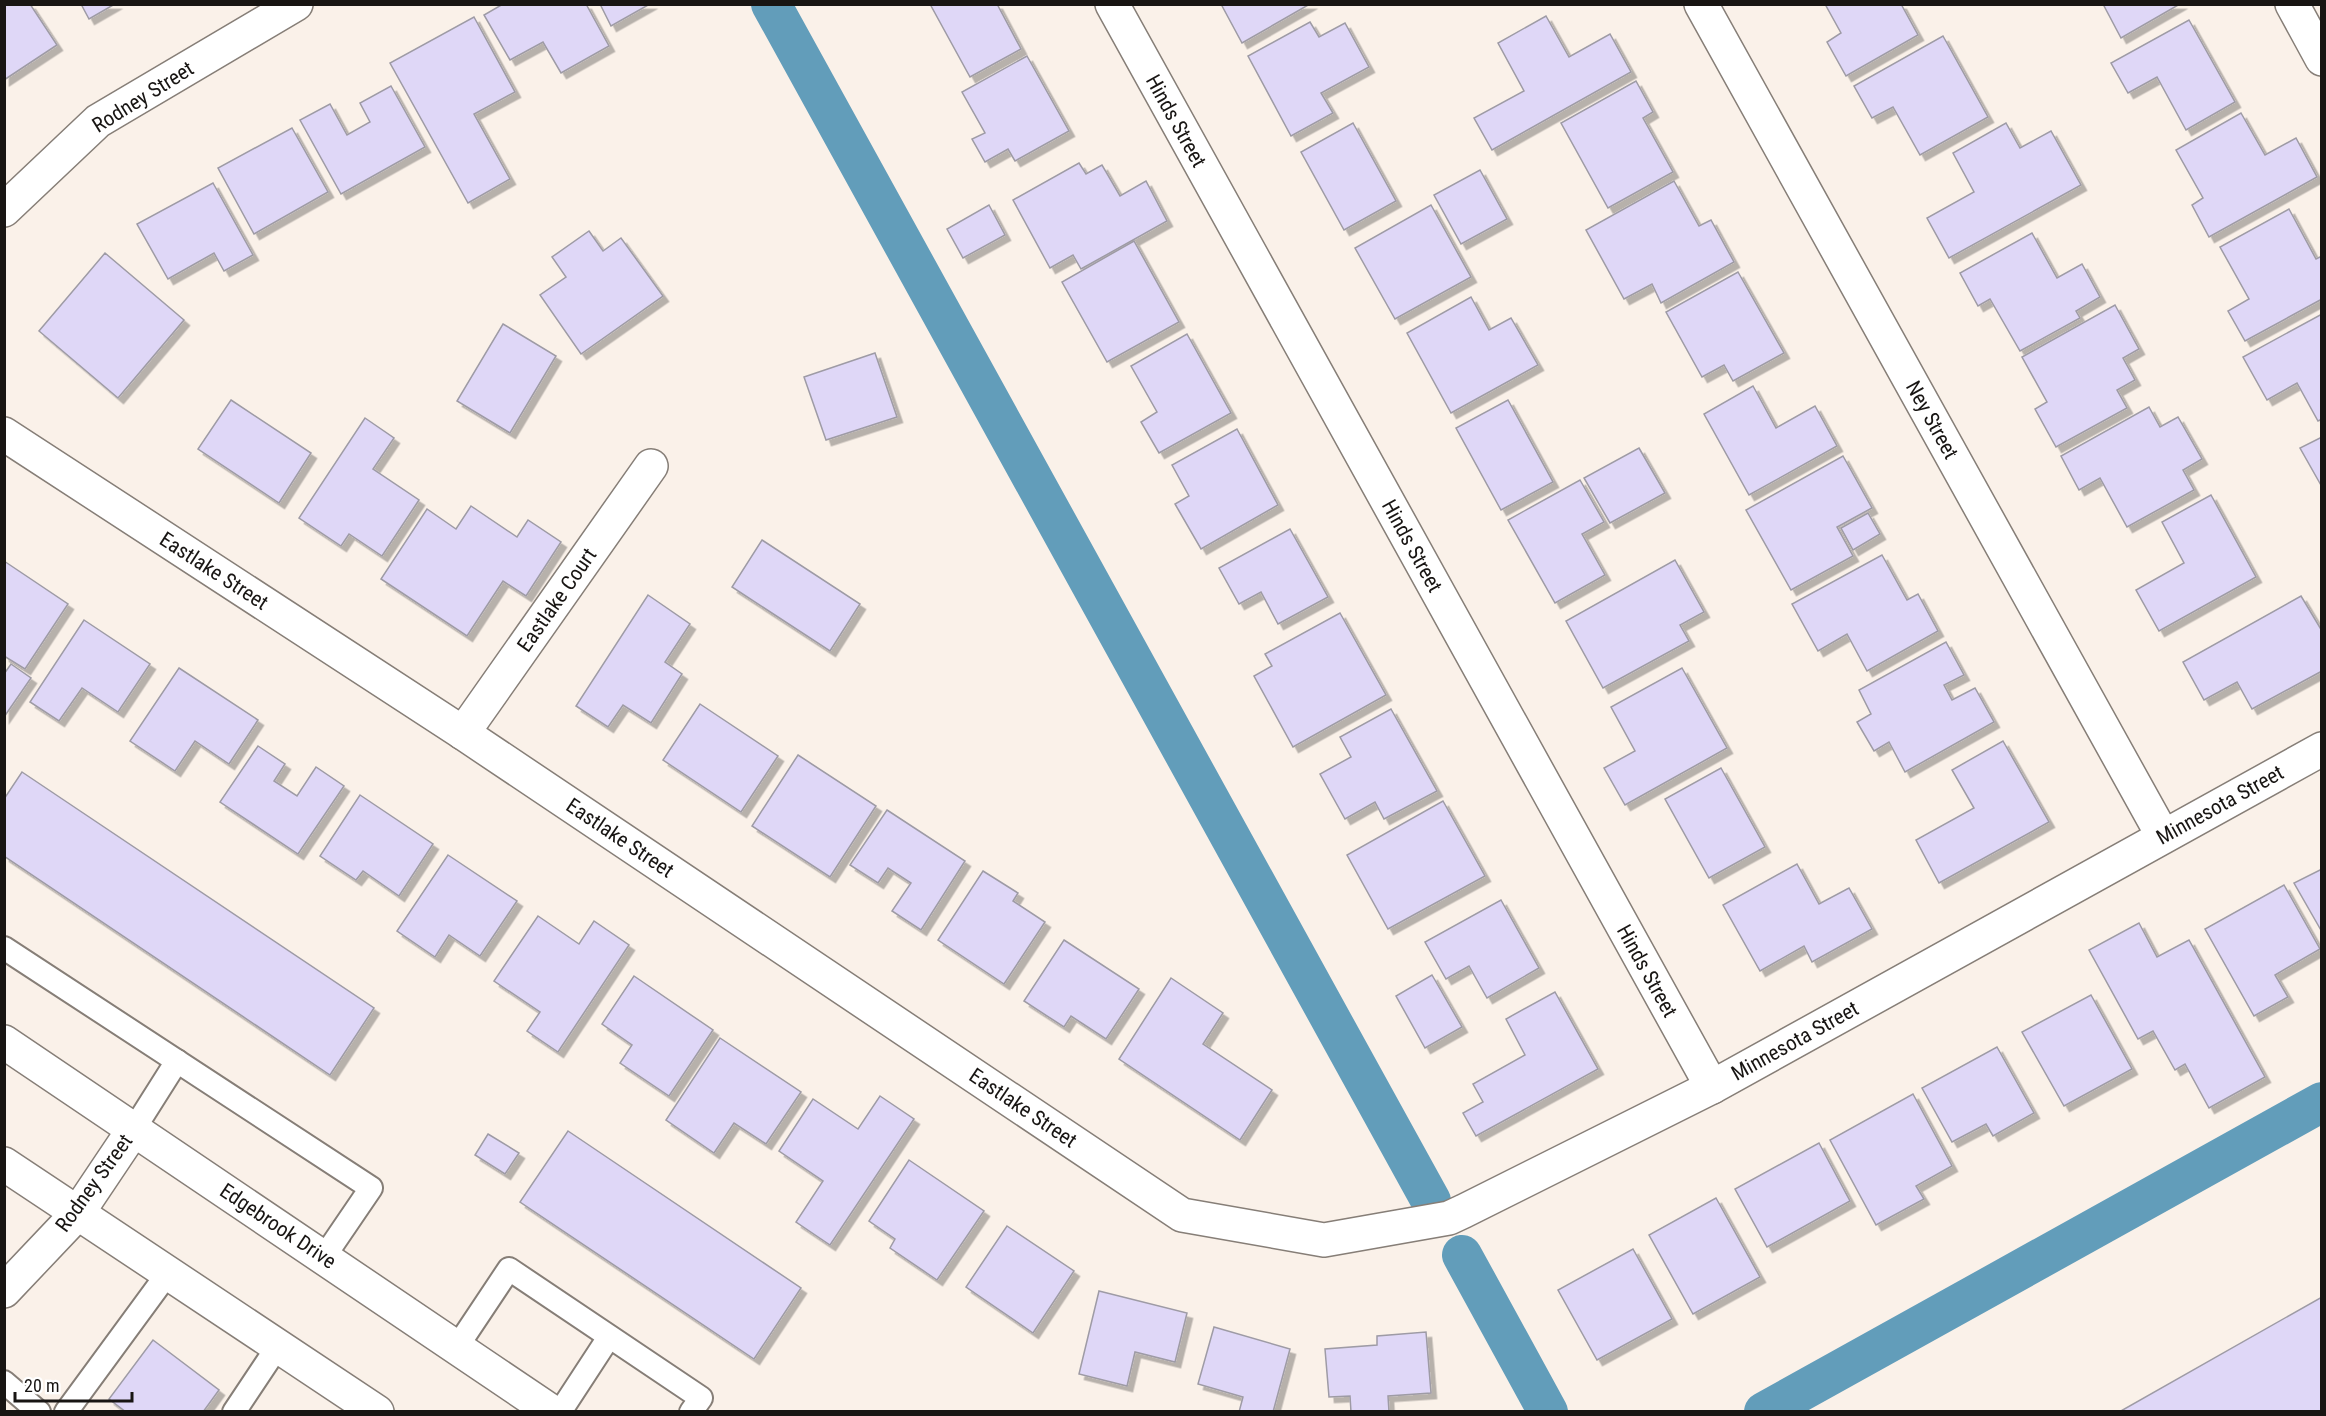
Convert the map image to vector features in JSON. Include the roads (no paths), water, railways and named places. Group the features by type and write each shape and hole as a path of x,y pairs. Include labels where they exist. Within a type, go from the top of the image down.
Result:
{"street":[{"name":"Rodney Street","path":"4,210 98,121 296,4"},
{"name":"Hinds Street","path":"1112,4 1712,1087"},
{"name":"Ney Street","path":"1701,4 2163,836"},
{"path":"2292,4 2322,59"},
{"name":"Eastlake Street","path":"4,434 463,733 1182,1215 1240,1225"},
{"name":"Eastlake Court","path":"463,733 651,466"},
{"name":"Minnesota Street","path":"1240,1225 1324,1240 1449,1218 1712,1087 2322,749"},
{"name":"Edgebrook Drive","path":"4,1042 552,1412"},
{"name":"Rodney Street","path":"4,1291 77,1214 134,1129"},
{"path":"4,1164 376,1412"}],"lane":[{"path":"4,948 371,1188 324,1257"},
{"path":"134,1129 177,1061"},
{"path":"457,1347 509,1269 700,1398 691,1412"},
{"path":"66,1412 168,1274"},
{"path":"560,1412 609,1337"},
{"path":"234,1412 278,1346"},
{"path":"4,1382 39,1412"}],"waterway":[{"path":"771,4 1431,1201"},
{"path":"1764,1412 2322,1102"},
{"path":"1462,1255 1548,1412"}]}
